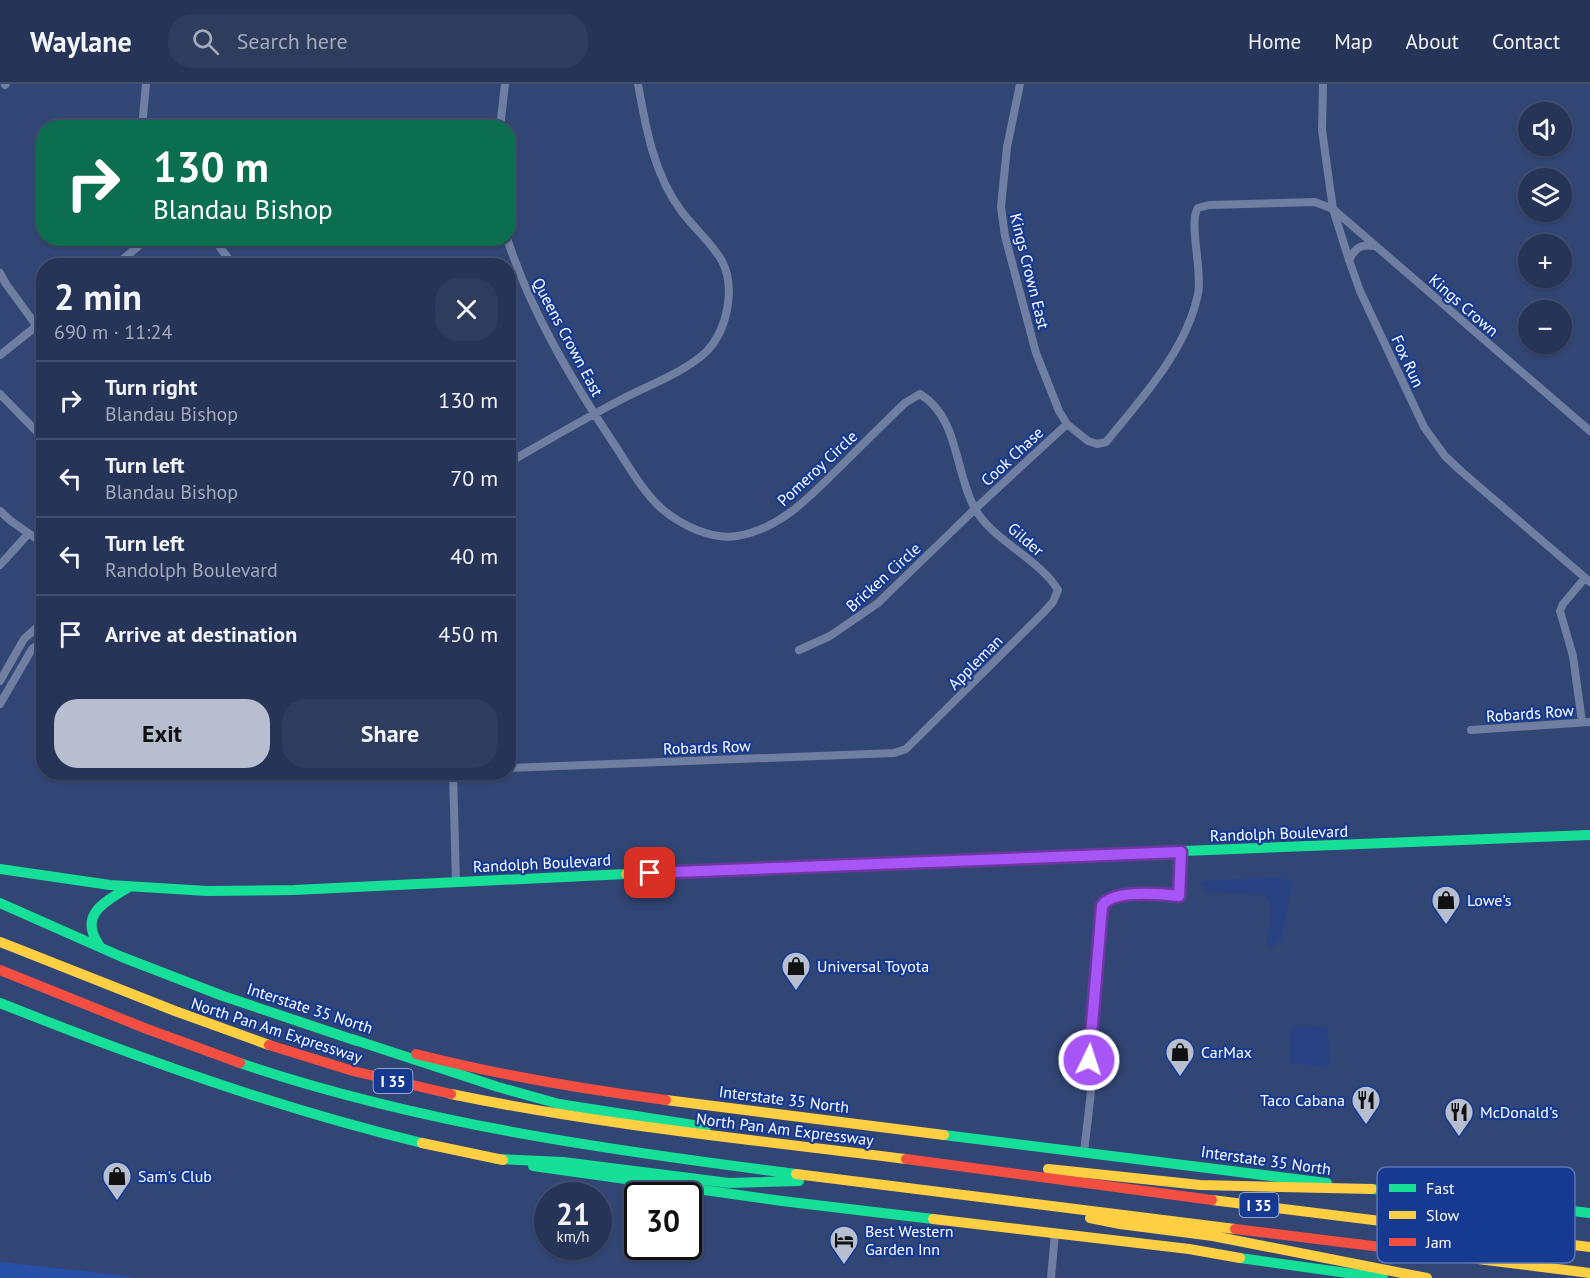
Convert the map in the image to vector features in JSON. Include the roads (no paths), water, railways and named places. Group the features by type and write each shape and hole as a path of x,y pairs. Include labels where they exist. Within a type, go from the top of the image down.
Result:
{"main road":[{"name":"Randolph Boulevard","path":"0,869 129,886 207,891 294,890 1590,835"},
{"path":"102,948 93,938 90,923 93,914 102,904 129,886"},
{"name":"Interstate 35 North","path":"0,903 102,948 224,996 352,1040 387,1046 478,1070 613,1093 1377,1190"},
{"name":"North Pan Am Expressway","path":"0,942 196,1020 352,1070 433,1091 530,1111 614,1124 929,1161 1377,1220"},
{"name":"I 35","path":"0,970 222,1057 368,1101 494,1130 639,1154 1377,1246"},
{"path":"0,1003 113,1048 249,1096 396,1138 497,1159 571,1172 782,1201 1189,1249 1383,1278"},
{"path":"352,1040 487,1084 559,1104 678,1121 805,1147"},
{"path":"497,1159 563,1162 642,1174 729,1183 855,1180"},
{"path":"929,1161 1051,1169 1200,1185 1372,1189"},
{"path":"983,1196 1120,1224 1213,1236 1427,1278"},
{"name":"Interstate 35 North","path":"1575,1211 1590,1213"},
{"name":"North Pan Am Expressway","path":"1575,1245 1590,1247"},
{"name":"I 35","path":"1511,1263 1590,1273"}],"street":[{"path":"143,120 146,84"},
{"path":"502,120 505,84"},
{"path":"516,458 594,414 688,365 706,351 718,335 728,297 723,263 715,249 682,213 660,177 638,84"},
{"name":"Kings Crown East","path":"1020,84 1007,147 1001,207 1005,236 1036,353 1050,390 1067,424"},
{"name":"Fox Run","path":"1323,84 1322,130 1333,209 1360,291 1416,411 1434,442 1462,472 1587,580"},
{"name":"Kings Crown","path":"1067,424 1088,441 1097,444 1106,442 1163,368 1185,333 1199,292 1199,261 1194,220 1198,208 1209,205 1316,202 1333,209 1590,431"},
{"path":"1349,260 1362,245 1376,246"},
{"path":"124,258 139,246"},
{"name":"Queens Crown East","path":"516,266 534,308 594,414"},
{"path":"0,273 6,284 36,318"},
{"path":"0,355 36,325"},
{"path":"0,394 36,431"},
{"name":"Pomeroy Circle","path":"594,414 637,480 661,508 682,523 705,532 737,536 772,524 799,506 905,403 920,394 931,400 942,414 953,440 965,488 975,509"},
{"name":"Cook Chase","path":"975,509 1067,424"},
{"name":"Gilder","path":"975,509 981,518 1049,577 1058,590"},
{"name":"Bricken Circle","path":"799,650 830,636 878,603 975,509"},
{"path":"0,511 36,539"},
{"path":"0,565 28,534"},
{"path":"1586,722 1573,656 1560,611 1563,604 1587,580"},
{"name":"Appleman","path":"906,748 1044,612 1053,602 1058,590"},
{"path":"0,681 24,639 36,628"},
{"path":"0,704 32,649 36,646"},
{"name":"Robards Row","path":"1471,730 1586,722"},
{"name":"Robards Row","path":"516,768 894,753 906,748"},
{"path":"453,780 456,882"},
{"path":"1083,1152 1093,1075 1089,1052 1102,906 1115,897 1179,896 1181,852"},
{"path":"1051,1278 1055,1233"}],"place":[{"name":"Lowe's","path":"1446,926"},
{"name":"Universal Toyota","path":"796,992"},
{"name":"CarMax","path":"1180,1078"},
{"name":"Taco Cabana","path":"1366,1126"},
{"name":"McDonald's","path":"1459,1138"},
{"name":"Sam's Club","path":"117,1202"},
{"name":"Best Western Garden Inn","path":"844,1266"}]}
